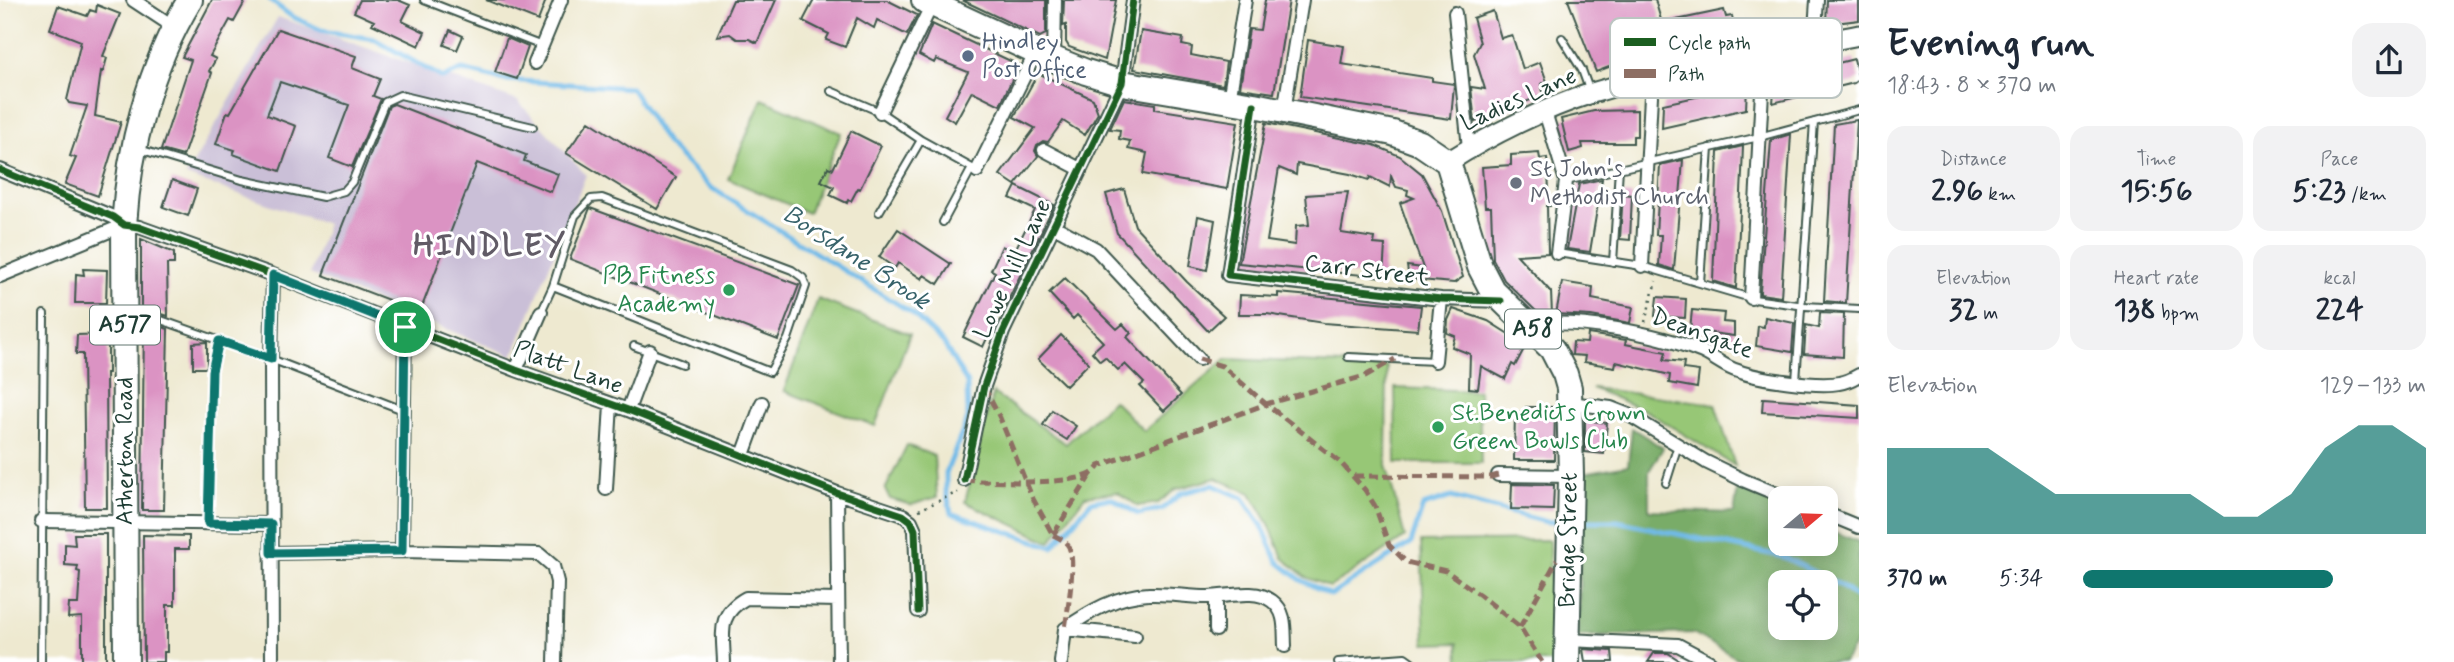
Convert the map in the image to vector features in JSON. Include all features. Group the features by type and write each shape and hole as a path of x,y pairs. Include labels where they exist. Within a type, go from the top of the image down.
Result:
{"highway":[{"name":"Atherton Road","path":"126,662 124,225 127,181 162,54 190,0"},
{"path":"928,2 1045,56 1122,83 1254,105 1400,135 1448,162"},
{"name":"Bridge Street","path":"1448,162 1480,267 1492,290 1530,326 1559,361 1565,374 1570,402 1571,476 1567,651"}],"street":[{"path":"132,0 174,27"},
{"path":"535,63 561,0"},
{"path":"975,169 1045,56 1055,0"},
{"name":"Lowe Mill Lane","path":"964,480 984,386 1003,332 1122,83 1133,0"},
{"path":"1229,101 1245,0"},
{"path":"1284,111 1302,0"},
{"path":"1816,18 1817,0"},
{"path":"880,112 928,2"},
{"path":"1455,13 1469,148"},
{"name":"Ladies Lane","path":"1448,162 1469,148 1545,113 1590,94 1610,89"},
{"path":"1642,266 1651,98"},
{"path":"1751,298 1761,98"},
{"name":"Carr Street","path":"1254,105 1228,275 1441,299 1501,301"},
{"path":"1545,113 1566,181 1557,253"},
{"path":"1044,149 1080,169"},
{"name":"Platt Lane","path":"0,170 113,217 124,225 139,227 273,275 516,370 903,515 911,521 915,530 918,611"},
{"path":"0,276 124,225"},
{"path":"1054,226 1097,249 1199,359"},
{"path":"272,662 273,275"},
{"path":"1435,361 1441,299"},
{"path":"516,370 541,312"},
{"name":"Deansgate","path":"1530,326 1552,323 1624,330 1700,351 1737,371 1764,378 1822,384 1839,383 1859,375"},
{"path":"402,551 405,327"},
{"path":"628,410 650,351"},
{"path":"1570,402 1611,408 1629,415 1678,445 1743,480 1768,490"},
{"path":"606,489 611,404"},
{"path":"743,455 762,404"},
{"path":"1498,475 1571,476"},
{"path":"838,492 839,662"},
{"path":"1838,518 1859,527"},
{"path":"41,521 271,524"},
{"path":"271,553 402,551 539,555 553,566 557,582 555,662"},
{"path":"1061,662 1065,629 1094,609 1147,593 1216,597 1235,594 1271,600 1283,612 1285,646"},
{"path":"724,662 725,615 734,604 747,597 838,600"},
{"path":"1216,597 1216,630"},
{"path":"1065,629 1135,636"},
{"path":"1567,651 1678,645 1710,662"}],"lane":[{"path":"424,0 542,46"},
{"path":"1562,38 1582,71 1590,94"},
{"path":"831,91 880,112 921,141 975,169 943,222"},
{"path":"134,148 242,180 323,197 344,191 352,182 385,102 400,95 533,128"},
{"path":"1566,181 1759,138 1859,110"},
{"path":"1797,381 1814,122"},
{"path":"879,212 921,141"},
{"path":"1700,283 1709,148"},
{"path":"1613,262 1619,168"},
{"path":"541,312 553,286 575,216 591,199 602,198 792,270 803,278 806,286 788,339 770,372 553,286"},
{"path":"1557,253 1642,266 1751,298 1859,309"},
{"path":"125,307 403,410"},
{"path":"41,662 44,314"},
{"path":"208,523 212,371 219,341"},
{"path":"634,346 682,364"},
{"path":"1348,357 1435,361"},
{"path":"1666,483 1678,445"},
{"path":"1338,662 1405,657 1412,662"}],"path":[{"path":"1642,335 1649,300 1660,271"},
{"path":"939,502 955,494"}],"shaded area":[{"path":"278,17 518,101 586,175 513,356 310,274 327,224 186,176"}],"green space":[{"path":"762,99 841,133 808,213 728,179"},
{"path":"818,299 910,334 875,426 784,391"},
{"path":"1226,359 1387,366 1386,465 1405,537 1330,587 1305,577 1283,558 1269,524 1251,493 1216,478 1176,489 1158,503 1138,506 1117,492 1085,496 1050,542 965,502 993,393 1066,444 1113,400 1144,431"},
{"name":"St.Benedicts Crown Green Bowls Club","path":"1395,388 1479,391 1481,463 1396,463"},
{"path":"1592,388 1715,404 1735,466 1648,412"},
{"path":"1632,428 1663,448 1649,471 1649,510 1734,513 1738,488 1768,502 1768,556 1838,556 1838,533 1859,542 1859,639 1843,662 1744,662 1693,633 1578,636 1583,473 1628,465"},
{"path":"907,445 934,456 937,497 911,505 890,499 885,490"},
{"path":"1549,540 1552,662 1459,662 1458,643 1425,644 1421,542"}],"building":[{"path":"212,0 246,0 234,22 230,20 210,56 216,59 209,71 212,73 183,156 161,150 191,60 182,57"},
{"path":"360,0 398,0 410,5 402,21 425,32 419,46 372,24 374,21 354,12"},
{"path":"486,0 546,0 538,21"},
{"path":"733,0 776,0 757,43 749,39 737,39 730,34 717,36"},
{"path":"814,0 887,0 917,15 907,35 877,20 874,28 857,18 845,47 826,40 829,34 803,21"},
{"path":"962,0 1046,0 1046,34 1040,37"},
{"path":"1064,0 1116,0 1105,60 1069,47 1066,42 1066,25 1063,26"},
{"path":"1265,0 1289,0 1274,93 1240,88 1249,29 1260,30"},
{"path":"1568,0 1655,0 1660,18 1610,18 1610,67 1596,72"},
{"path":"1827,0 1859,0 1859,20 1842,22 1842,18 1826,18"},
{"path":"97,5 120,14 103,56 107,58 103,72 101,71 95,116 121,122 98,196 65,184 76,158 70,156 87,106 69,103 67,100 81,41 50,29 58,6 87,16 90,10 96,12"},
{"path":"1724,10 1726,17 1732,18 1686,18"},
{"path":"1493,11 1501,38 1512,35 1523,69 1540,62 1547,82 1542,83 1543,95 1475,122 1471,87 1485,89 1474,54 1480,43 1473,18"},
{"path":"932,24 1019,65 1000,105 972,91 955,122 945,116 968,72 936,59 934,63 919,55"},
{"path":"278,29 356,56 352,68 380,79 373,96 381,99 352,167 329,158 349,105 280,82 267,115 296,126 280,171 233,154 235,150 216,144 227,112 230,113"},
{"path":"450,30 463,36 457,50 444,45"},
{"path":"1141,31 1183,38 1182,45 1192,47 1191,55 1226,62 1223,85 1134,69"},
{"path":"507,38 528,47 517,79 495,72"},
{"path":"1308,40 1344,46 1341,64 1454,84 1451,119 1300,97"},
{"path":"1854,59 1859,79 1854,83 1842,86 1842,62"},
{"path":"1038,73 1093,99 1098,113 1085,135 1063,121 1048,142 1043,141 1037,145 1035,151 1038,156 1015,185 1000,175 1035,128 1014,117"},
{"path":"1691,98 1746,98 1746,109 1662,128 1663,104"},
{"path":"1773,98 1793,98 1773,103"},
{"path":"1124,99 1155,104 1155,109 1238,122 1227,189 1143,174 1147,153 1128,149 1130,141 1119,139 1120,130 1110,129"},
{"path":"394,104 526,155 524,161 558,174 551,192 477,163 420,312 323,275 389,106"},
{"path":"1637,110 1637,136 1633,136 1633,143 1582,143 1583,148 1569,152 1561,119 1594,111"},
{"path":"1857,120 1846,303 1824,301 1834,124"},
{"path":"589,121 676,177 657,209 566,153"},
{"path":"1266,123 1374,145 1400,156 1422,174 1442,211 1463,277 1454,283 1409,279 1407,266 1423,268 1400,203 1414,198 1407,195 1408,190 1396,187 1391,176 1390,187 1370,177 1369,180 1297,164 1296,175 1279,168 1267,241 1295,245 1296,226 1309,225 1306,195 1348,192 1341,233 1375,238 1374,244 1385,245 1383,277 1239,263"},
{"path":"851,131 881,146 860,189 858,188 847,203 830,195 834,187 821,181 828,167 833,169"},
{"path":"1791,134 1781,297 1760,292 1771,140"},
{"path":"1743,146 1736,288 1713,281 1718,152"},
{"path":"1539,153 1540,159 1547,158 1550,206 1547,206 1548,253 1517,255 1551,292 1552,314 1539,314 1504,280 1493,259 1491,207 1485,207 1482,167 1511,165 1511,155"},
{"path":"1683,160 1674,270 1659,265 1661,235 1656,235 1660,165"},
{"path":"1602,179 1590,252 1567,249 1579,184"},
{"path":"172,180 197,189 188,216 163,207"},
{"path":"1016,186 1054,205 983,347 963,337 995,272 991,270 1002,246 1014,252 1035,210 1010,198"},
{"path":"1124,189 1135,226 1187,282 1224,316 1208,331 1117,233 1106,194"},
{"path":"1623,194 1632,195 1630,240 1620,239"},
{"path":"590,208 799,285 778,340 570,259"},
{"path":"1198,216 1215,220 1207,270 1190,266"},
{"path":"898,229 951,264 938,284 924,275 922,279 898,263 895,268 879,257"},
{"path":"141,239 174,253 174,264 167,264 168,316 141,307"},
{"path":"83,269 107,270 106,303 75,303 76,274 84,275"},
{"path":"1065,278 1117,329 1123,324 1131,333 1127,337 1181,395 1164,411 1140,386 1144,383 1125,364 1118,370 1105,357 1100,361 1092,352 1103,342 1077,315 1073,319 1049,293"},
{"path":"1562,282 1593,287 1592,299 1633,307 1630,323 1591,316 1556,314"},
{"path":"1278,293 1421,306 1418,330 1324,323 1267,314 1239,314 1240,295 1278,297"},
{"path":"1657,297 1686,299 1685,318 1655,316"},
{"path":"1453,309 1488,321 1526,345 1505,379 1481,366 1478,389 1469,388 1470,354 1452,347 1455,336 1447,333 1448,320"},
{"path":"1692,310 1724,313 1723,322 1734,323 1734,336 1690,330"},
{"path":"1820,313 1844,314 1843,357 1804,354 1806,325 1819,328"},
{"path":"1765,317 1794,323 1792,352 1756,346 1758,326 1764,327"},
{"path":"144,320 168,329 164,510 142,510"},
{"path":"108,334 107,508 85,508 83,354 76,354 77,335"},
{"path":"1588,334 1626,340 1625,344 1666,352 1664,360 1684,362 1683,369 1699,371 1697,388 1669,383 1670,375 1616,362 1615,367 1584,362 1585,356 1572,355 1573,342 1587,343"},
{"path":"1061,335 1089,363 1066,386 1038,359"},
{"path":"207,342 207,368 193,368 193,343"},
{"path":"1763,398 1859,405 1859,418 1762,412"},
{"path":"1526,407 1555,407 1554,460 1514,460 1515,412 1526,412"},
{"path":"1052,410 1076,426 1067,440 1043,425"},
{"path":"1585,420 1607,423 1604,454 1585,452"},
{"path":"1512,484 1554,485 1553,510 1511,509"},
{"path":"74,534 106,534 106,662 82,662 82,617 68,618 69,604 78,604 78,566 65,565 65,544 75,545"},
{"path":"143,535 189,536 189,549 175,549 175,605 167,605 167,652 164,652 164,662 144,662"},
{"path":"1583,649 1612,651 1613,662 1585,662"},
{"path":"1654,653 1668,653 1682,662 1648,662"}],"waterway":[{"name":"Borsdane Brook","path":"270,0 291,16 321,30 374,39 443,78 462,70 504,80 631,88 667,144 710,187 912,313 944,344 967,383 968,418 946,473 946,490 951,513 1052,547 1091,502 1111,498 1138,514 1162,509 1182,493 1213,485 1243,498 1262,526 1278,562 1301,580 1331,595 1411,543 1423,506 1451,497 1547,522 1563,521"},
{"name":"Borsdane Brook","path":"1576,521 1617,521 1784,557 1841,586 1859,600"}],"marked path":[{"path":"1199,359 1222,366 1341,463 1365,490 1375,506 1389,545 1406,562 1446,571 1480,595 1520,627 1542,662"},
{"path":"964,480 1029,482 1081,477 1091,474 1099,466 1266,404 1365,376 1395,359"},
{"path":"984,387 1000,418 1032,497 1053,535 1091,474"},
{"path":"1354,476 1498,475"},
{"path":"1053,535 1067,544 1072,560 1065,629"},
{"path":"1520,627 1557,560"}],"cycle path":[{"path":"964,480 984,386 1003,332 1122,83 1133,0"},
{"path":"1254,105 1228,275 1441,299 1501,301"},
{"path":"0,170 113,217 124,225 139,227 273,275 837,493 903,515 911,521 915,530 918,611"}],"place":[{"name":"Hindley Post Office","path":"968,56"},
{"name":"St John's Methodist Church","path":"1516,183"},
{"name":"PB Fitness Academy","path":"729,290"},
{"name":"St.Benedicts Crown Green Bowls Club","path":"1438,427"}],"district":[{"name":"HINDLEY","path":"490,246"}],"route":[{"path":"273,275 405,327 402,551 271,553 271,524 208,523 212,371 219,341 271,359 273,275"}]}
